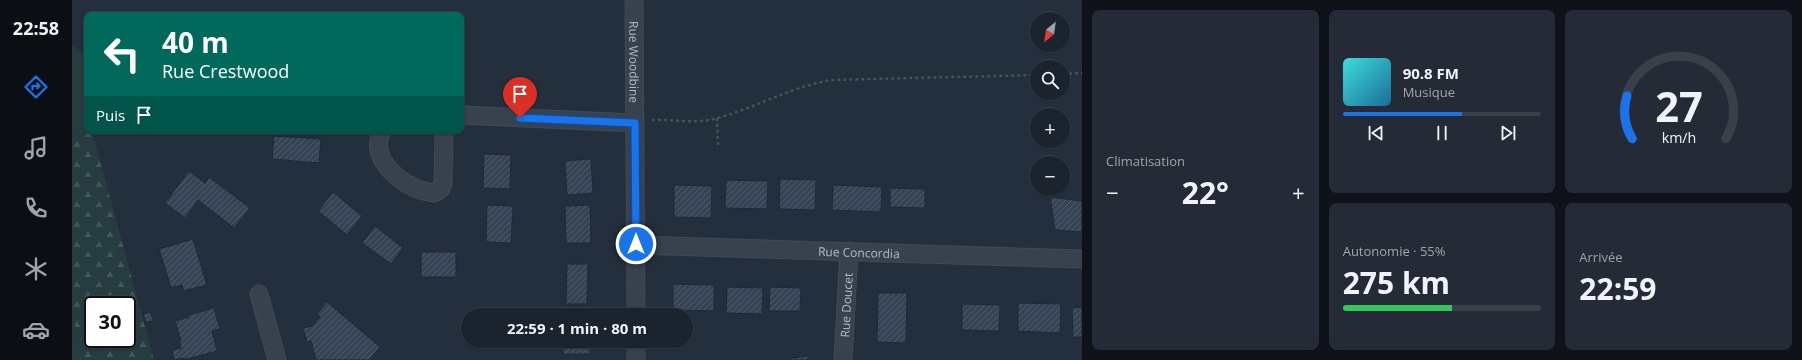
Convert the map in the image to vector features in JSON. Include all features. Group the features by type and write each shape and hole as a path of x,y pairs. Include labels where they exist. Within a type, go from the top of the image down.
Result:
{"street":[{"name":"Rue Woodbine","path":"634,0 636,308"},
{"path":"464,115 635,123"},
{"path":"381,134 377,145 379,154 384,163 411,186 434,193 441,188 443,183 444,134"},
{"name":"Rue Concordia","path":"636,244 1082,259"},
{"name":"Rue Doucet","path":"843,360 849,251"},
{"path":"259,294 277,360"},
{"path":"636,348 636,360"}],"path":[{"path":"1070,74 1082,73"},
{"path":"653,120 695,122 717,118 813,84 831,80 1030,75"},
{"path":"717,118 718,146"}],"green space":[{"path":"72,45 84,55 84,129 72,128"},
{"path":"72,128 84,129 84,134 93,134 154,360 84,360 72,315"},
{"path":"72,315 84,360 72,360"}],"building":[{"path":"274,136 321,139 319,163 272,159"},
{"path":"484,154 511,155 510,189 483,188"},
{"path":"591,159 593,193 567,195 565,161"},
{"path":"189,171 205,183 209,177 250,208 234,228 198,200 185,218 165,203"},
{"path":"780,179 816,180 815,210 779,209"},
{"path":"726,180 768,181 767,209 725,208"},
{"path":"674,185 712,186 711,218 674,217"},
{"path":"833,185 882,187 881,212 832,210"},
{"path":"890,188 925,189 925,208 890,207"},
{"path":"333,192 362,216 347,235 318,211"},
{"path":"1050,197 1082,201 1082,232 1055,230"},
{"path":"487,205 513,206 511,243 486,242"},
{"path":"590,205 591,243 566,243 565,206"},
{"path":"375,226 403,248 391,264 362,243"},
{"path":"193,239 207,285 183,291 182,285 171,288 159,249"},
{"path":"421,252 456,252 456,277 421,277"},
{"path":"567,264 588,264 587,304 566,304"},
{"path":"673,284 714,285 714,311 693,310 693,308 673,308"},
{"path":"727,287 763,288 762,314 726,313"},
{"path":"770,287 801,288 800,311 769,311"},
{"path":"878,293 907,293 906,343 877,342"},
{"path":"327,302 380,347 369,360 316,360 311,341 307,342 303,328 312,326 320,317 317,314"},
{"path":"1018,303 1061,304 1060,333 1018,331"},
{"path":"962,304 1000,305 999,331 962,330"},
{"path":"1082,307 1082,337 1073,337 1072,308"},
{"path":"214,308 220,329 212,331 217,351 184,360 184,358 174,360 172,350 181,348 179,341 181,341 175,321 189,317 189,315"},
{"path":"151,312 153,321 146,322 143,314"},
{"path":"563,348 590,348 590,354 563,354"},
{"path":"808,356 808,360 780,360"}],"route":[{"path":"520,118 635,123 636,244"}]}
